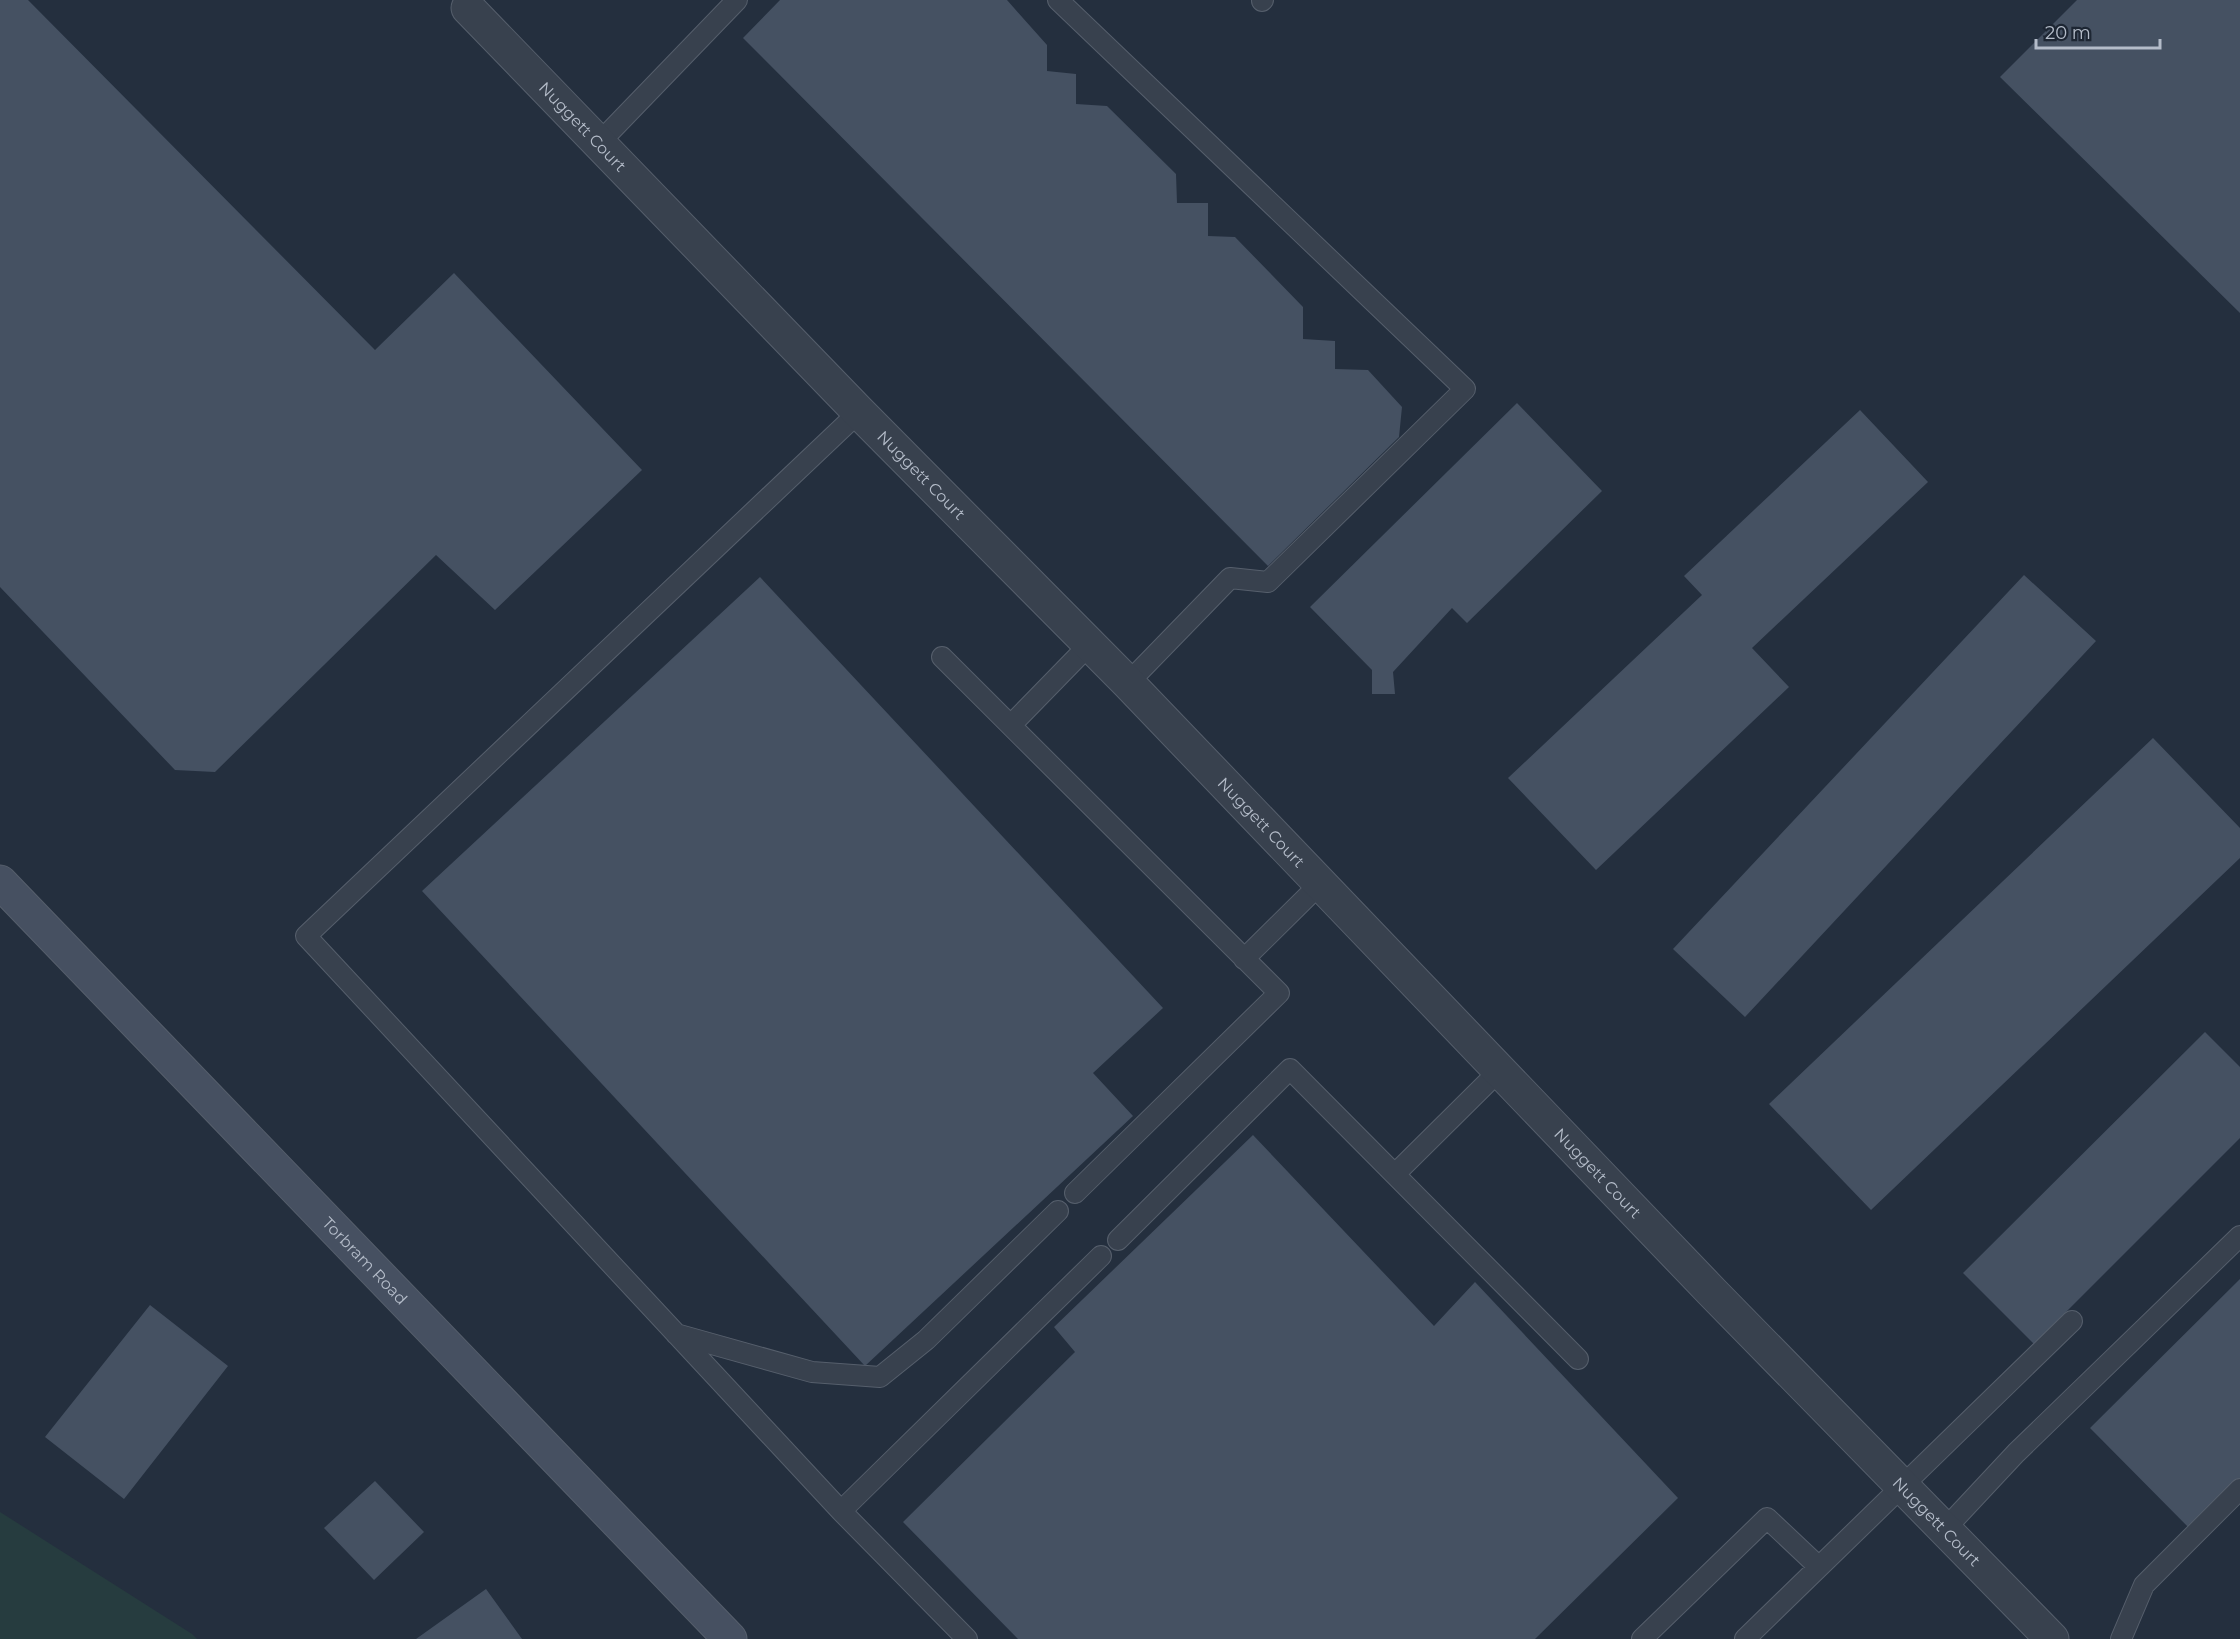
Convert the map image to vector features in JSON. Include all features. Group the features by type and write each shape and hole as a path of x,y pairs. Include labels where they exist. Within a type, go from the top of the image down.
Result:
{"main road":[{"name":"Torbram Road","path":"0,882 730,1639"}],"street":[{"name":"Nuggett Court","path":"468,8 859,412 1128,683 2052,1639"}],"lane":[{"path":"599,143 737,0"},
{"path":"1058,0 1466,389 1268,582 1230,578 1128,683"},
{"path":"859,412 306,936 841,1511 967,1639"},
{"path":"1011,725 1090,644"},
{"path":"942,657 1279,993 1075,1194"},
{"path":"1244,959 1321,883"},
{"path":"1118,1240 1290,1069 1578,1359"},
{"path":"1395,1174 1500,1070"},
{"path":"676,1334 812,1372 880,1377 926,1340 1058,1211"},
{"path":"1945,1529 2016,1453 2240,1236"},
{"path":"841,1511 1101,1256"},
{"path":"1745,1639 2072,1321"},
{"path":"2121,1639 2144,1585 2240,1490"},
{"path":"1642,1639 1767,1518 1819,1567"}],"green space":[{"path":"0,1512 192,1634 197,1639 0,1639"}],"building":[{"path":"0,0 28,0 375,350 454,273 642,470 495,610 436,555 215,772 175,770 0,587"},
{"path":"780,0 1007,0 1047,45 1047,71 1076,74 1076,104 1107,106 1176,174 1177,203 1208,203 1208,236 1235,237 1303,307 1303,339 1335,341 1335,369 1368,370 1402,407 1399,437 1268,566 743,38"},
{"path":"2077,0 2240,0 2240,313 2000,77"},
{"path":"1517,403 1602,491 1467,623 1452,608 1393,672 1395,694 1372,694 1372,670 1310,607"},
{"path":"1860,410 1928,482 1752,648 1789,687 1596,870 1508,778 1702,595 1684,576"},
{"path":"2024,575 2096,641 1745,1017 1673,949"},
{"path":"760,577 1163,1008 1093,1073 1133,1116 865,1366 422,891"},
{"path":"2153,738 2240,828 2240,858 1871,1210 1769,1104"},
{"path":"2205,1032 2240,1067 2240,1138 2034,1344 1963,1273"},
{"path":"1253,1135 1434,1326 1475,1282 1678,1498 1535,1639 1018,1639 903,1522 1075,1352 1054,1327"},
{"path":"2240,1279 2240,1489 2195,1534 2090,1428"},
{"path":"150,1305 228,1366 124,1499 45,1437"},
{"path":"375,1481 424,1532 374,1580 324,1528"},
{"path":"486,1589 522,1639 416,1639"}]}
